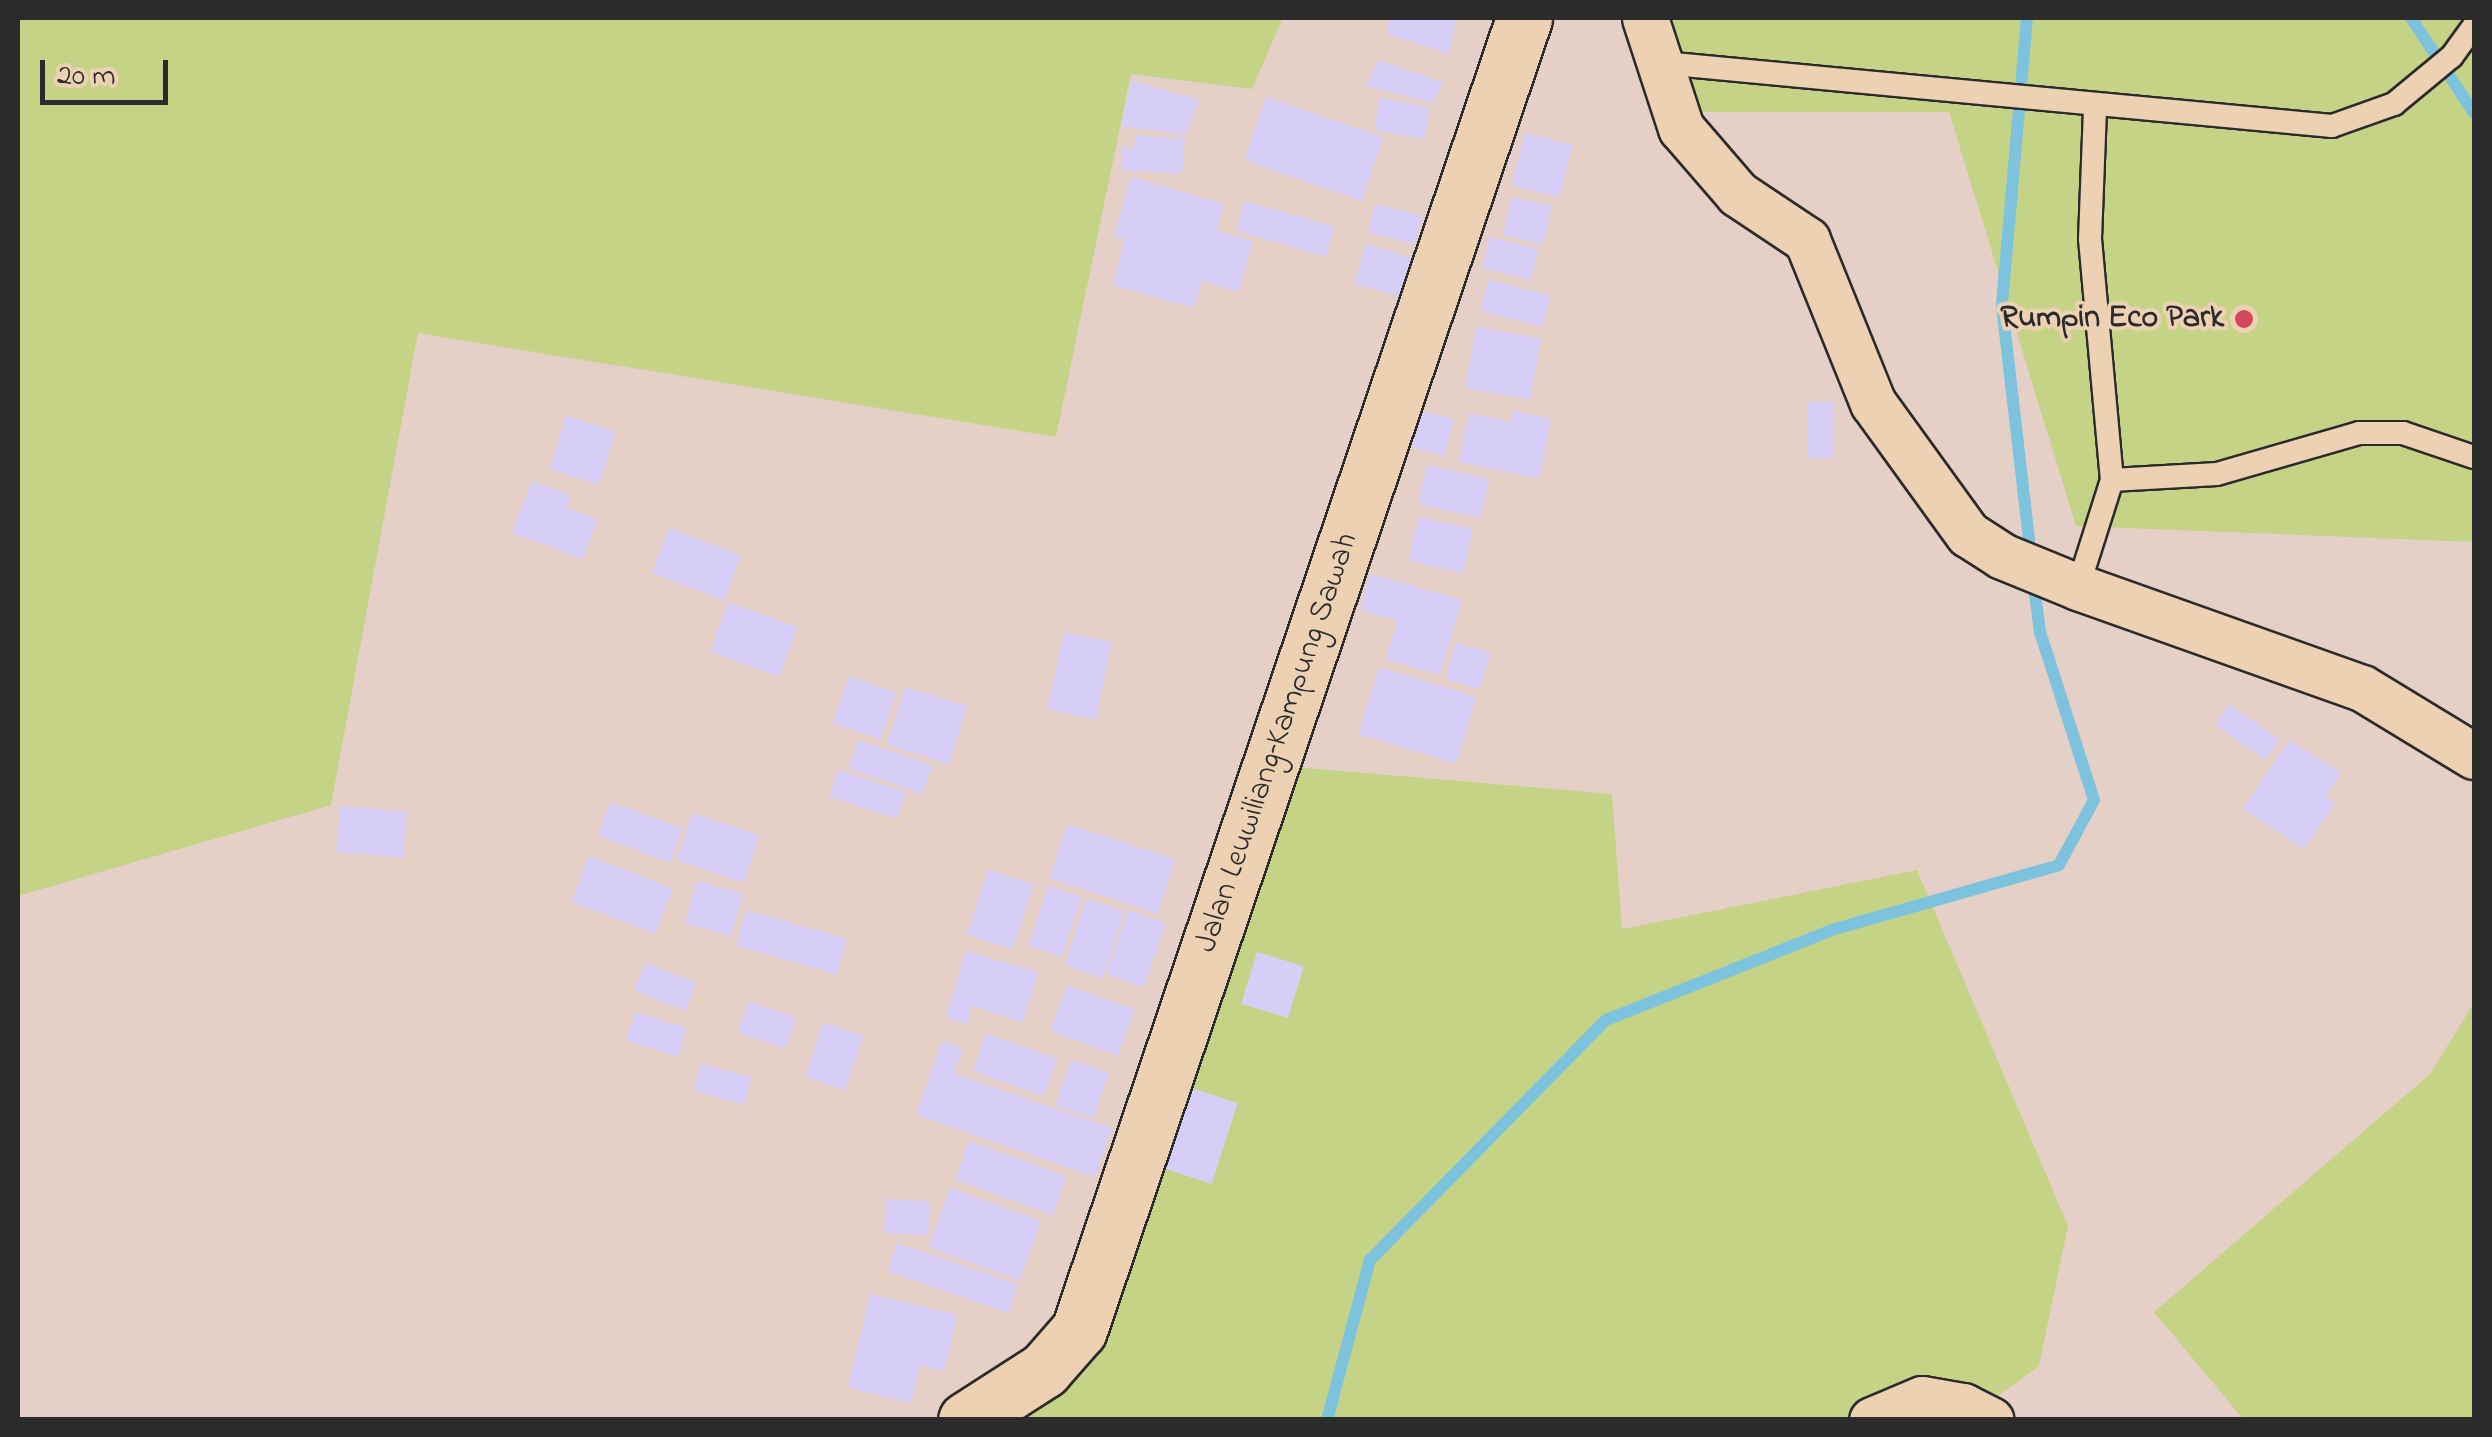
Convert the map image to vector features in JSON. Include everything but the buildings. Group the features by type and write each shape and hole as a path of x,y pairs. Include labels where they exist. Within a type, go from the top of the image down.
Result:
{"main road":[{"name":"Jalan Leuwiliang–Kampung Sawah","path":"966,1420 1044,1370 1079,1330 1524,18"}],"street":[{"path":"1645,18 1682,128 1738,194 1808,240 1873,404 1968,534 2002,556 2066,582 2362,688 2474,756"},
{"path":"1872,1420 1922,1399 1963,1406 1991,1420"}],"lane":[{"path":"1663,63 2041,104 2332,126 2394,104 2452,56 2474,26"},
{"path":"2066,582 2112,480 2090,240 2095,109"},
{"path":"2112,480 2217,474 2359,433 2403,433 2474,457"}],"green space":[{"path":"18,18 1283,18 1252,89 1131,74 1056,437 418,333 331,805 18,896"},
{"name":"Rumpin Eco Park","path":"1626,18 2474,18 2474,542 2076,526 1949,112 1676,112"},
{"path":"1283,766 1612,794 1622,929 1917,870 2068,1226 2039,1366 1966,1419 936,1420 1076,1356"},
{"path":"2474,1003 2474,1419 2243,1419 2154,1312 2430,1074"}],"waterway":[{"path":"2027,18 2002,306 2031,557"},
{"path":"2411,18 2474,113"},
{"path":"1327,1420 1370,1260 1606,1020 1835,929 2059,865 2094,800 2040,632 2033,577"}],"place":[{"name":"Rumpin Eco Park","path":"2244,319"}]}
